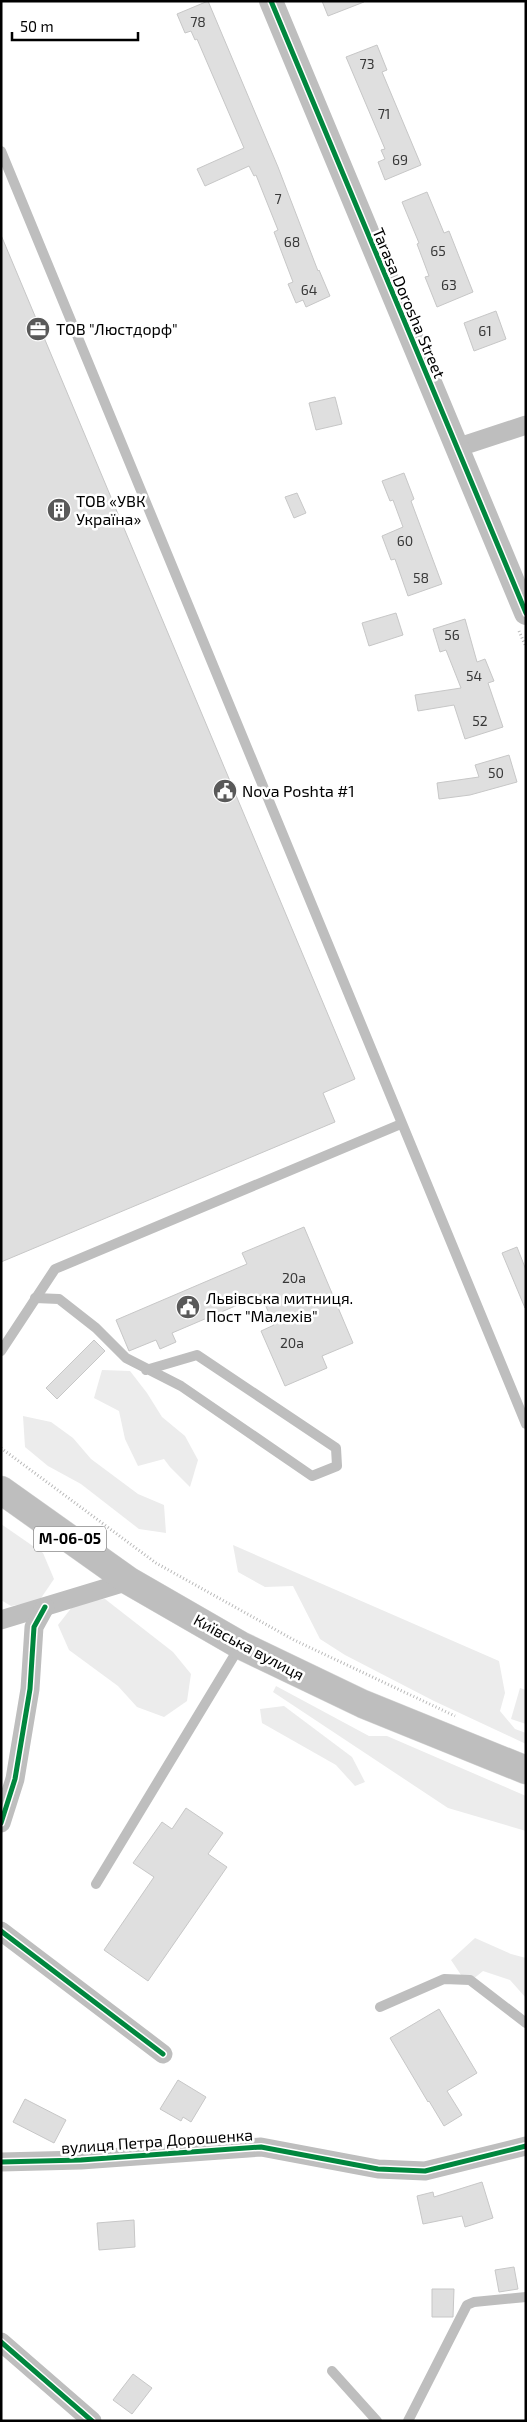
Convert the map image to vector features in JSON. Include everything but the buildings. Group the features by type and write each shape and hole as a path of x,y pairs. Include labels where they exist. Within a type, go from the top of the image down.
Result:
{"highway":[{"name":"Київська вулиця","path":"1,1490 129,1581 240,1645 363,1704 521,1769"}],"street":[{"name":"Tarasa Dorosha Street","path":"271,1 526,613"},
{"path":"456,448 526,424"},
{"path":"1,1620 129,1581"},
{"path":"1,1823 15,1779 30,1689 34,1627 45,1607"},
{"path":"1,1931 163,2054"},
{"name":"вулиця Петра Дорошенка","path":"1,2162 81,2160 261,2147 378,2169 426,2172 526,2146"},
{"path":"1,2342 92,2421"}],"lane":[{"path":"1,151 526,1424"},
{"path":"1,1351 55,1269 401,1124"},
{"path":"35,1298 59,1299 96,1328 126,1358 146,1370 181,1386 312,1476 337,1466 336,1448 197,1354 146,1370"},
{"path":"96,1884 240,1645"},
{"path":"380,2007 444,1980 470,1980 526,2023"},
{"path":"408,2421 467,2305 474,2302 526,2297"},
{"path":"332,2371 377,2421"}],"path":[{"path":"1,1448 156,1563 294,1640 463,1720"}],"shaded area":[{"path":"102,1370 130,1371 162,1417 185,1436 198,1460 190,1487 164,1459 138,1466 125,1439 119,1411 94,1398"},
{"path":"23,1416 51,1422 73,1438 91,1459 138,1494 164,1505 166,1533 139,1529 81,1484 48,1466 25,1447"},
{"path":"1,1524 43,1553 54,1579 39,1601 11,1606 1,1600"},
{"path":"233,1545 499,1661 505,1693 500,1711 515,1729 526,1733 526,1744 434,1701 345,1655 320,1639 293,1586 265,1587 238,1572"},
{"path":"105,1599 173,1652 191,1674 187,1701 164,1717 137,1707 118,1686 69,1650 58,1625 76,1602"},
{"path":"276,1686 369,1736 387,1736 526,1796 526,1831 448,1808 273,1692"},
{"path":"520,1688 526,1690 526,1724 511,1719"},
{"path":"284,1706 352,1757 365,1782 355,1786 336,1765 262,1723 260,1709"},
{"path":"475,1938 511,1954 526,1958 526,1998 510,1980 483,1971 467,1984 451,1960"}],"cycle path":[{"path":"271,1 526,613"},
{"path":"1,1823 15,1779 30,1689 34,1627 45,1607"},
{"path":"1,1931 163,2054"},
{"path":"1,2162 81,2160 261,2147 378,2169 425,2171 526,2146"},
{"path":"1,2342 92,2421"}],"place":[{"name":"ТОВ \"Люстдорф\"","path":"38,329"},
{"name":"ТОВ «УВК Україна»","path":"59,510"},
{"name":"Nova Poshta #1","path":"225,791"},
{"name":"Львівська митниця. Пост \"Малехів\"","path":"188,1307"}]}
